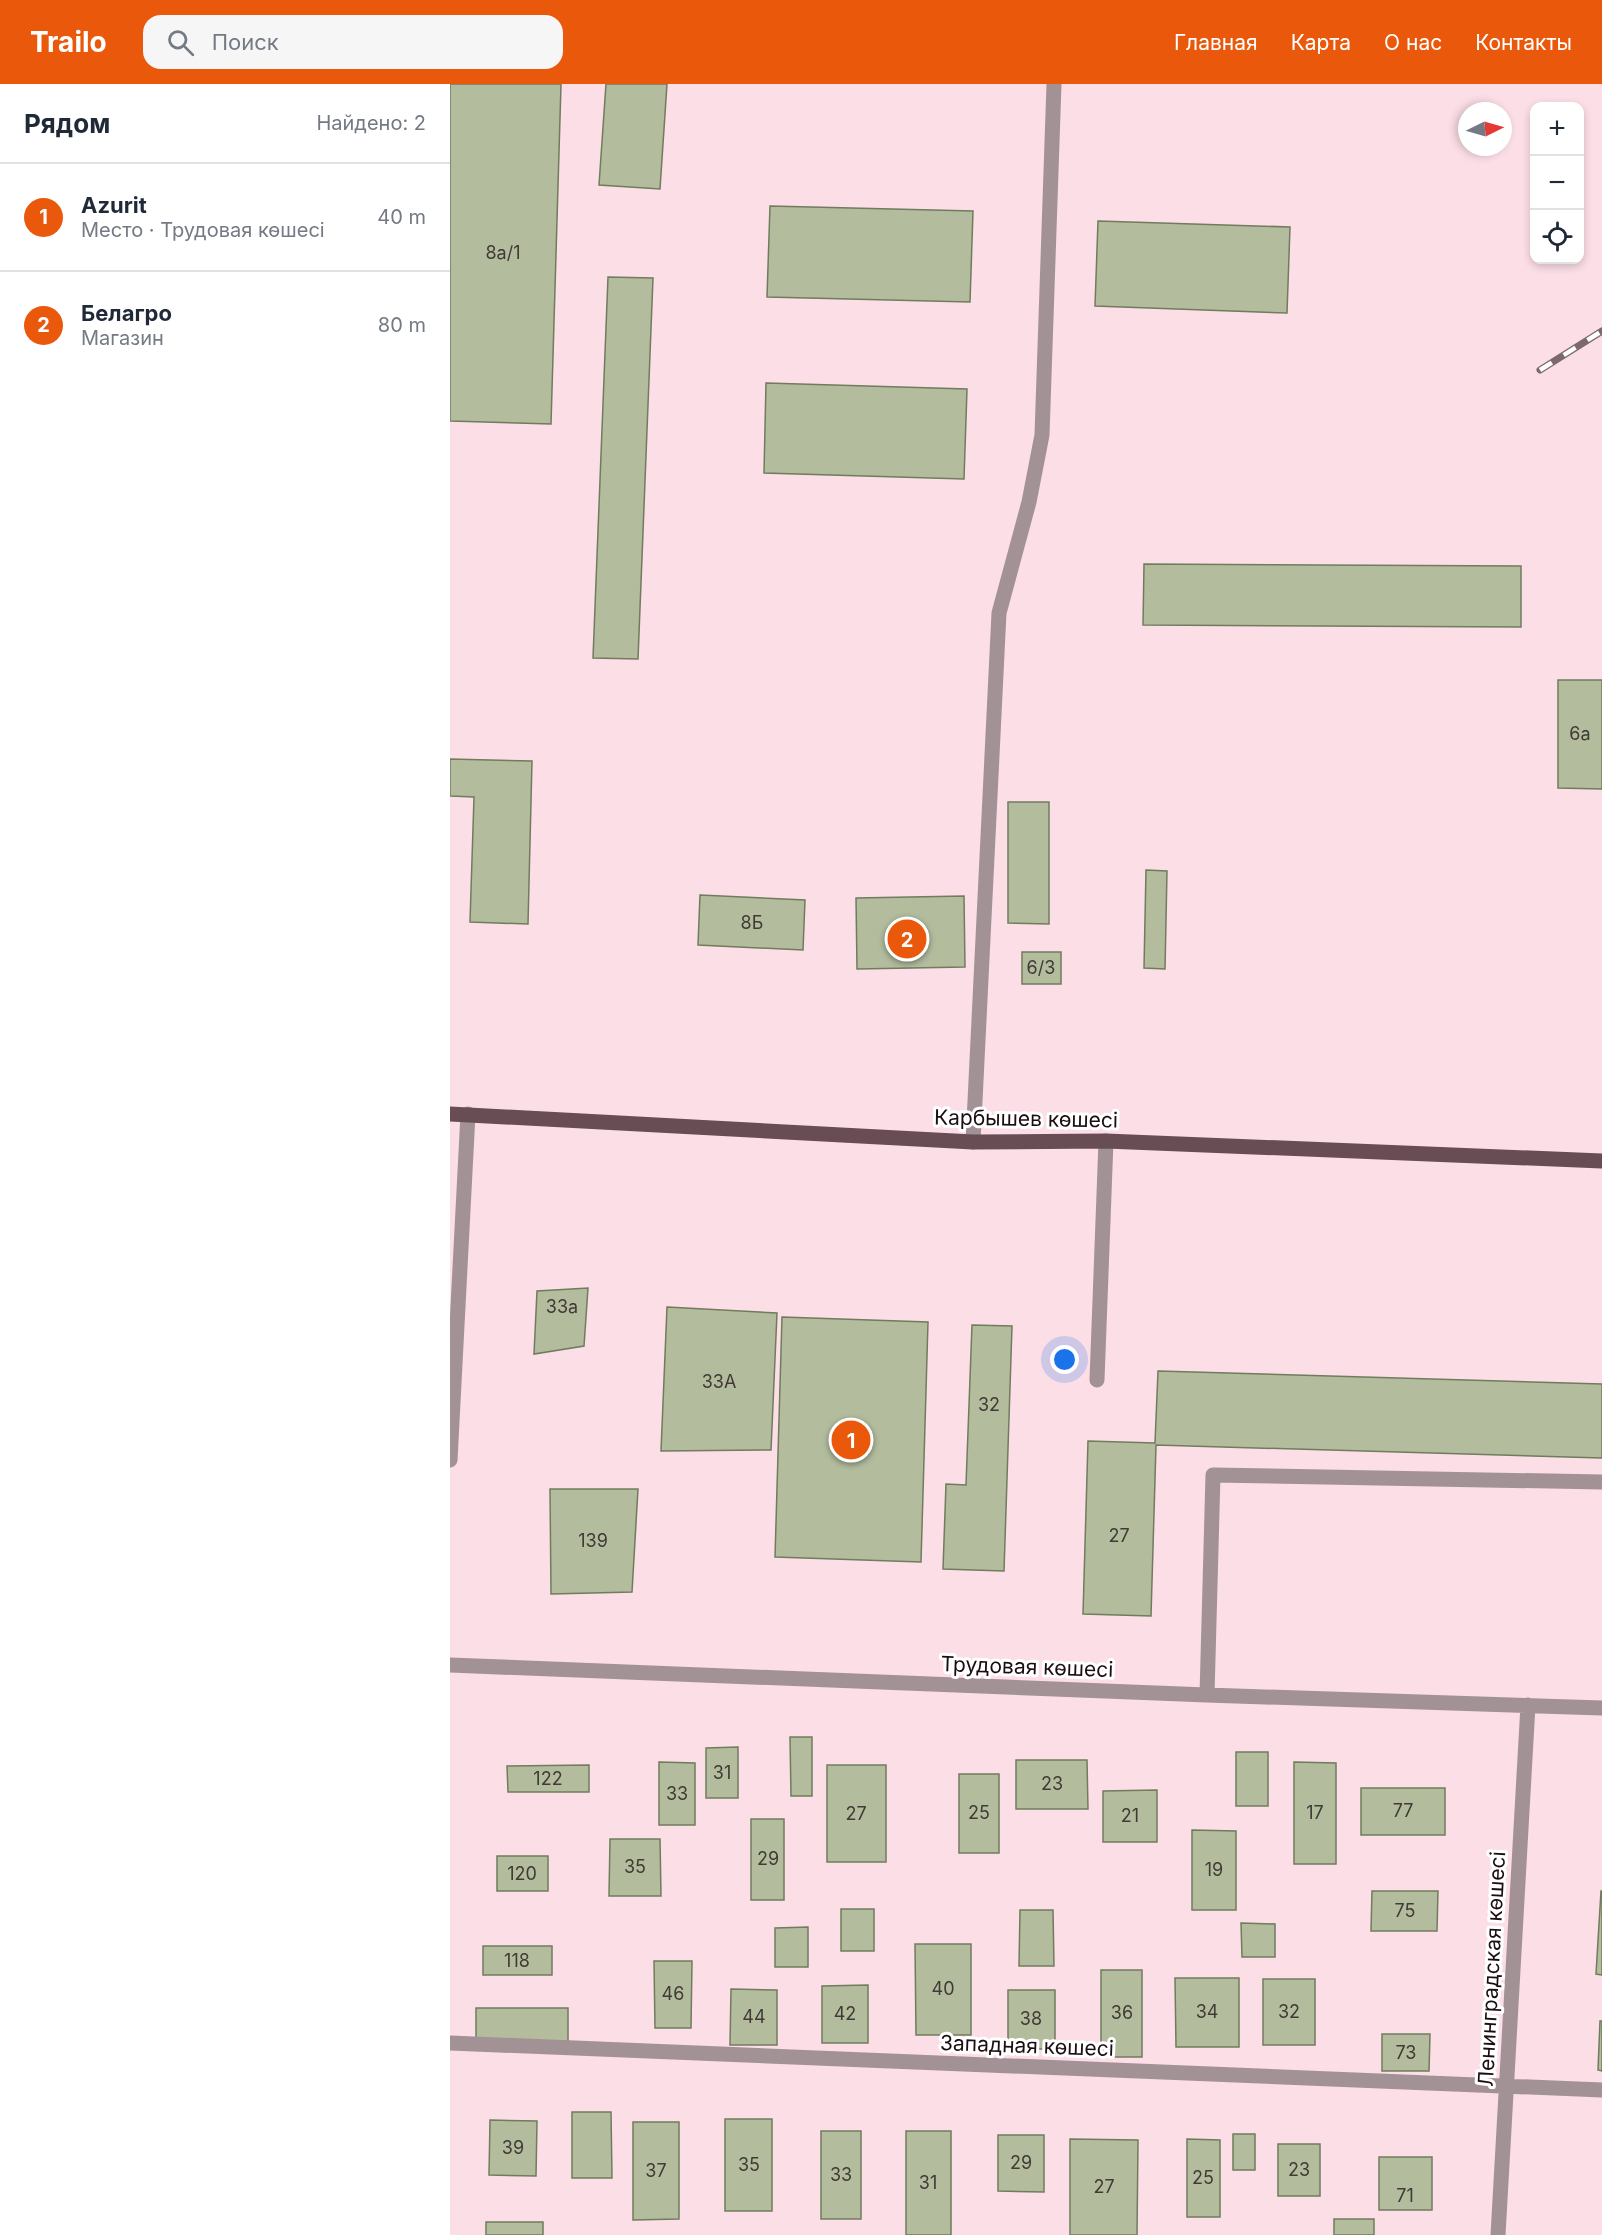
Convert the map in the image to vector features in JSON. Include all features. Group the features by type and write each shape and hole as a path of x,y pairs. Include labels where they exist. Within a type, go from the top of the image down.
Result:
{"main road":[{"name":"Карбышев көшесі","path":"450,1114 973,1142 1106,1141 1602,1161"}],"street":[{"path":"973,1142 999,613 1029,502 1042,435 1054,84"},
{"path":"450,1460 468,1114"},
{"path":"1096,1380 1106,1141"},
{"path":"1207,1695 1213,1475 1602,1482"},
{"name":"Трудовая көшесі","path":"450,1665 1602,1708"},
{"name":"Ленинградская көшесі","path":"1498,2235 1528,1705"},
{"name":"Западная көшесі","path":"450,2043 1602,2090"}],"building":[{"path":"450,84 561,84 551,424 450,421"},
{"path":"606,84 667,84 660,189 599,185"},
{"path":"770,206 973,211 970,302 767,297"},
{"path":"1098,221 1290,227 1287,313 1095,306"},
{"path":"608,277 653,278 638,659 593,658"},
{"path":"766,383 967,389 964,479 764,473"},
{"path":"1144,564 1521,566 1521,627 1143,625"},
{"path":"1558,680 1602,680 1602,789 1558,788"},
{"path":"450,759 532,761 528,924 470,922 474,797 450,796"},
{"path":"1008,802 1049,802 1049,924 1008,923"},
{"path":"1146,870 1167,871 1165,969 1144,968"},
{"path":"700,895 805,900 803,950 698,945"},
{"path":"964,896 965,967 857,969 856,898"},
{"path":"1022,952 1061,952 1061,984 1022,984"},
{"path":"588,1288 584,1346 534,1354 537,1291"},
{"path":"667,1307 777,1313 771,1450 661,1451"},
{"path":"782,1317 928,1322 921,1562 775,1557"},
{"path":"972,1325 1012,1326 1004,1571 943,1569 946,1484 966,1485"},
{"path":"1158,1371 1602,1384 1602,1458 1156,1445 1151,1616 1083,1614 1088,1441 1155,1443"},
{"path":"550,1489 638,1489 632,1592 551,1594"},
{"path":"790,1737 812,1737 812,1796 791,1796"},
{"path":"738,1747 738,1798 706,1798 706,1748"},
{"path":"1236,1752 1268,1752 1268,1806 1236,1806"},
{"path":"1016,1760 1087,1760 1088,1809 1016,1809"},
{"path":"659,1762 695,1763 695,1825 659,1825"},
{"path":"1294,1762 1336,1763 1336,1864 1294,1864"},
{"path":"589,1765 589,1792 508,1792 507,1766"},
{"path":"827,1765 886,1765 886,1862 827,1862"},
{"path":"959,1774 999,1774 999,1853 959,1853"},
{"path":"1361,1788 1445,1788 1445,1835 1361,1835"},
{"path":"1157,1790 1157,1842 1103,1842 1103,1791"},
{"path":"751,1819 784,1819 784,1900 751,1900"},
{"path":"1192,1830 1236,1831 1236,1910 1192,1910"},
{"path":"610,1839 660,1839 661,1896 609,1896"},
{"path":"497,1856 548,1856 548,1891 497,1891"},
{"path":"1372,1891 1438,1891 1437,1931 1371,1931"},
{"path":"1602,1891 1602,1975 1596,1974"},
{"path":"841,1909 874,1909 874,1951 841,1951"},
{"path":"1020,1910 1053,1910 1054,1966 1019,1966"},
{"path":"1241,1923 1275,1924 1275,1957 1242,1957"},
{"path":"808,1927 808,1967 775,1967 775,1928"},
{"path":"915,1944 971,1944 971,2035 916,2035"},
{"path":"483,1946 552,1946 552,1975 483,1975"},
{"path":"654,1961 692,1961 691,2028 655,2028"},
{"path":"1101,1970 1142,1970 1142,2057 1101,2057"},
{"path":"1175,1978 1239,1978 1239,2047 1176,2047"},
{"path":"1263,1979 1315,1979 1315,2045 1263,2045"},
{"path":"868,1985 868,2043 822,2043 822,1986"},
{"path":"731,1989 777,1990 777,2045 730,2045"},
{"path":"1008,1990 1055,1990 1055,2049 1008,2049"},
{"path":"476,2008 568,2008 568,2044 476,2044"},
{"path":"1600,2021 1602,2021 1602,2071 1598,2070"},
{"path":"1382,2034 1430,2034 1429,2071 1382,2071"},
{"path":"572,2112 611,2112 612,2178 572,2178"},
{"path":"725,2119 772,2119 772,2211 725,2211"},
{"path":"490,2120 537,2121 536,2176 489,2175"},
{"path":"633,2122 679,2122 679,2219 633,2220"},
{"path":"821,2131 861,2131 861,2219 821,2219"},
{"path":"906,2131 951,2131 951,2235 906,2235"},
{"path":"1233,2134 1255,2134 1255,2170 1233,2170"},
{"path":"998,2135 1044,2135 1044,2192 998,2191"},
{"path":"1070,2139 1138,2140 1137,2235 1070,2235"},
{"path":"1187,2139 1220,2140 1220,2217 1187,2217"},
{"path":"1278,2144 1320,2144 1320,2196 1278,2196"},
{"path":"1379,2157 1432,2157 1432,2210 1379,2210"},
{"path":"1334,2219 1374,2219 1374,2235 1334,2235"},
{"path":"486,2222 543,2222 543,2235 486,2235"}],"railway":[{"path":"1540,370 1602,331"}],"place":[{"name":"Белагро","path":"907,939"},
{"name":"Azurit","path":"851,1440"}]}
